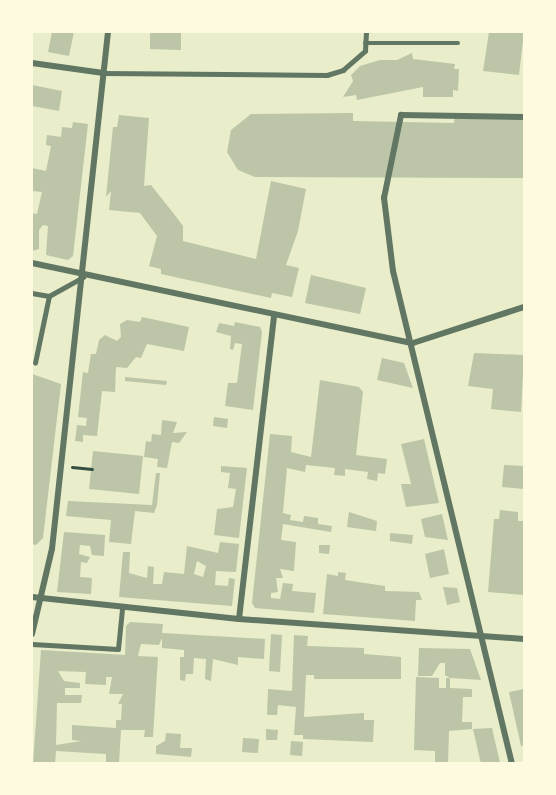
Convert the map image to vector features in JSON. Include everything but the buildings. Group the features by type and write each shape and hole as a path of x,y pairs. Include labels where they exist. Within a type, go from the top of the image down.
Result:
{"street":[{"path":"32,634 52,549 84,276 108,32"},
{"path":"32,63 103,73"},
{"path":"512,764 391,260 384,198 401,115 525,117"},
{"path":"32,263 274,317 412,343 525,307"},
{"path":"239,619 274,317"},
{"path":"32,597 122,609 239,619 525,639"},
{"path":"32,644 118,649 122,609"}],"lane":[{"path":"103,73 327,75 343,70 365,51 366,32"},
{"path":"365,43 458,43"},
{"path":"32,293 49,297 84,276"},
{"path":"35,363 49,297"}],"path":[{"path":"83,468 92,469"}]}
